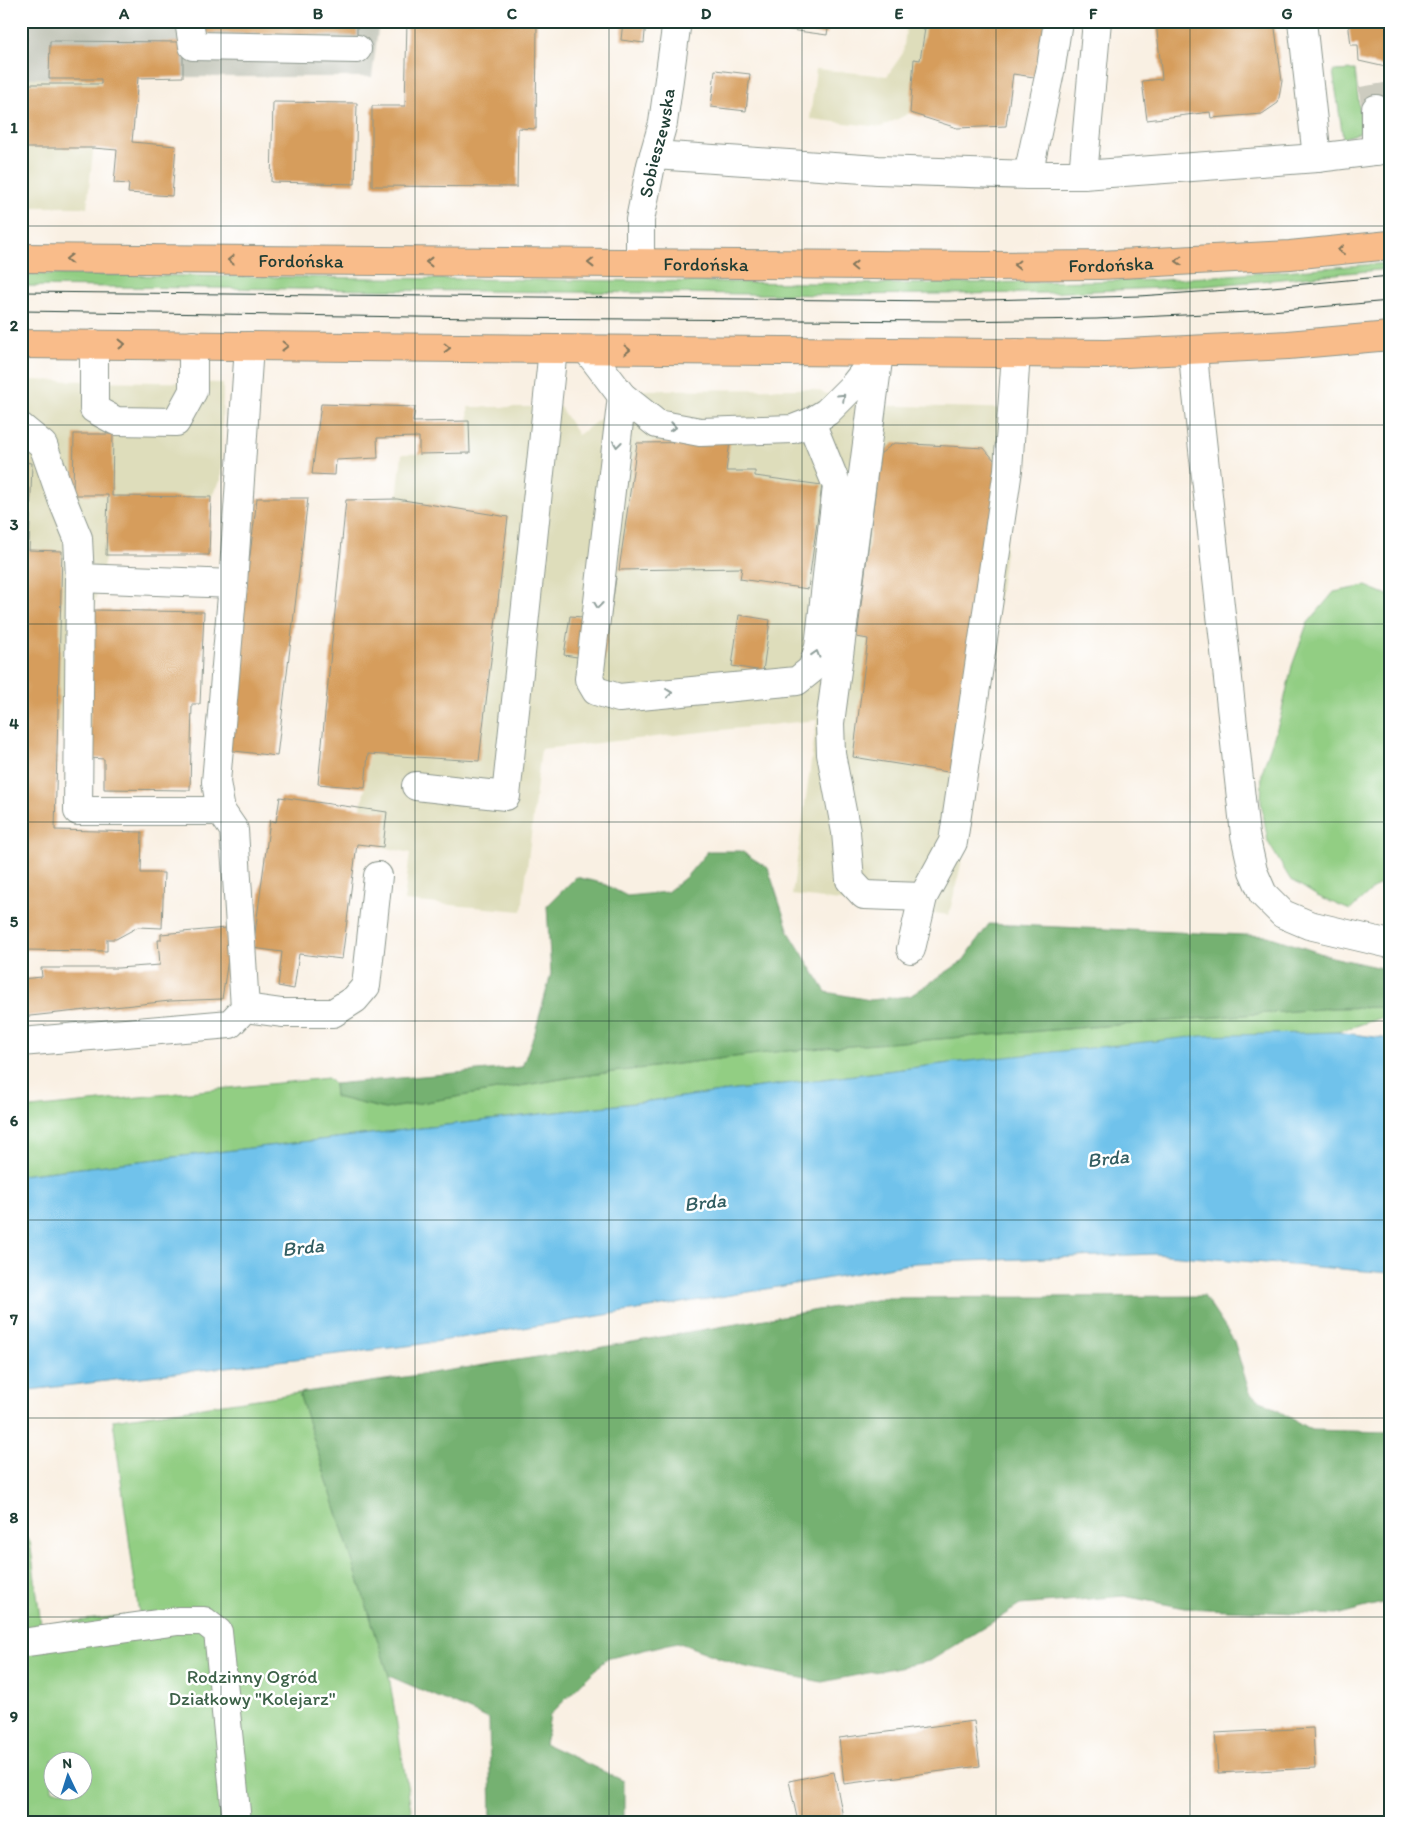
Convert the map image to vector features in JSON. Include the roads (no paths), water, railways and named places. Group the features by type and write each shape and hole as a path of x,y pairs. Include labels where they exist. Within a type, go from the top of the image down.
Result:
{"main road":[{"name":"Fordońska","path":"21,258 868,266 1100,265 1290,255 1390,245"},
{"path":"21,344 1106,354 1288,345 1390,336"}],"street":[{"path":"189,21 193,46 357,49"},
{"name":"Sobieszewska","path":"640,263 640,220 662,122 677,21"},
{"path":"1028,176 1051,67 1058,21"},
{"path":"1083,176 1097,21"},
{"path":"1302,21 1317,158"},
{"path":"654,154 878,170 1028,176 1083,176 1317,158 1383,150 1376,110"},
{"path":"94,344 94,409 116,421 176,422 193,391 193,345"},
{"path":"21,1042 230,1024 245,1008 234,830 222,811 216,782 233,584 249,346"},
{"path":"416,786 506,796 553,350"},
{"path":"587,350 622,396 657,424 700,432 793,429 810,422 827,412 854,385 879,353"},
{"path":"1193,350 1245,835 1253,871 1263,894 1283,914 1309,925 1390,944"},
{"path":"879,353 830,723 831,754 846,832 850,880 864,894 922,898"},
{"path":"911,949 922,898 953,842 1008,470 1016,353"},
{"path":"622,396 589,679 596,691 619,698 797,680 812,669 819,647 837,486 810,422"},
{"path":"21,427 42,445 78,538 80,578 78,811 222,811"},
{"path":"80,578 233,584"},
{"path":"245,1008 282,1013 333,1013 354,999 366,986 378,876"},
{"path":"21,1643 178,1621 204,1621 218,1632 237,1822"}],"water":[{"name":"Brda","path":"1337,1032 1390,1039 1390,1273 1155,1254 915,1263 732,1295 415,1345 21,1391 21,1175 634,1103 950,1063 1201,1036"}],"tunnel":[{"path":"1372,85 1376,109"}],"tram line":[{"path":"21,292 947,301 1139,296 1272,287 1390,276"},
{"path":"21,311 479,318 950,321 1096,319 1271,311 1390,301"}],"park label":[{"name":"Rodzinny Ogród Działkowy \"Kolejarz\"","path":"252,1687"}]}
